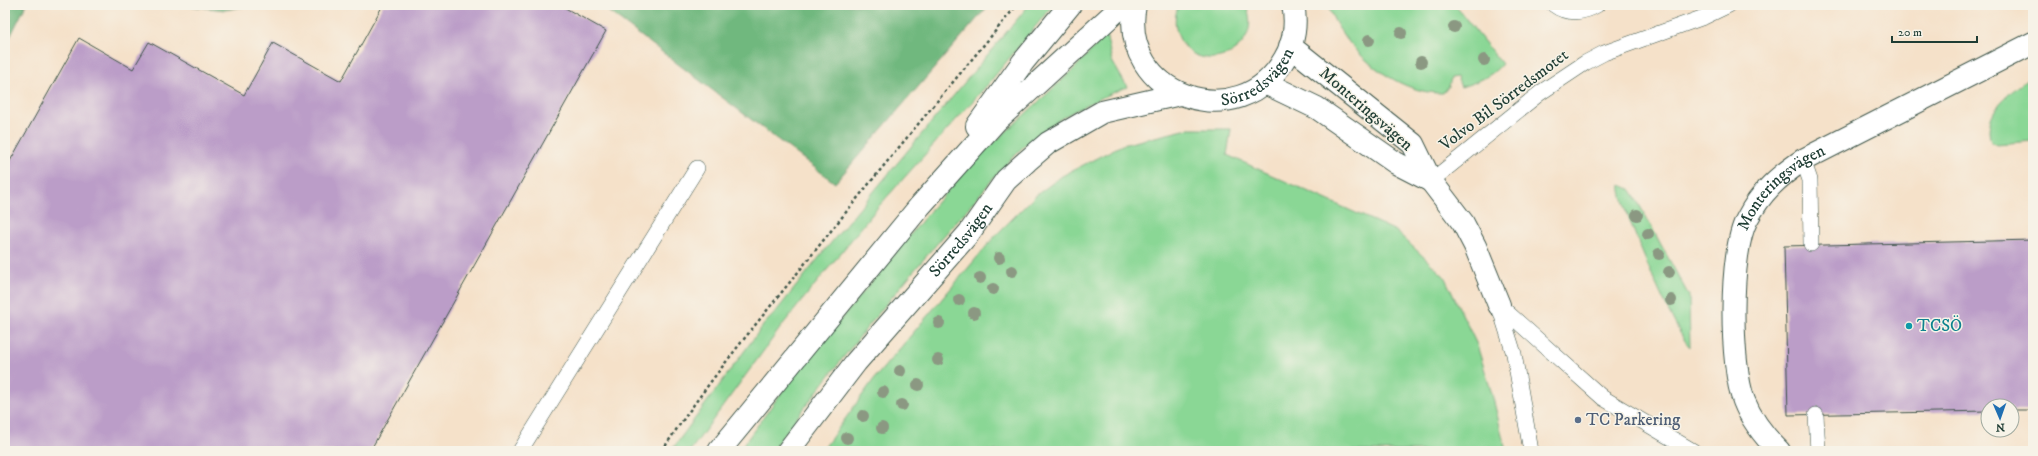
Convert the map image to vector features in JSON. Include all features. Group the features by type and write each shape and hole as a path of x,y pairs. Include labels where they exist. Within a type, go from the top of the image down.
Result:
{"street":[{"path":"920,206 1023,62 1070,5"},
{"path":"719,451 920,206 996,121 1123,5"},
{"name":"Sörredsvägen","path":"1134,5 1134,32 1140,54 1148,68 1160,80 1180,94 1192,98 1217,101 1242,96 1265,83 1283,62 1290,46 1294,21 1293,5"},
{"name":"Monteringsvägen","path":"1778,451 1768,440 1744,402 1738,382 1735,364 1735,271 1737,247 1746,220 1756,203 1763,192 1782,174 1803,160 2033,43"},
{"name":"Monteringsvägen","path":"1290,46 1413,144 1431,181 1466,229 1481,257 1498,305"},
{"name":"Monteringsvägen","path":"1265,83 1317,108 1396,163 1431,181"},
{"name":"Sörredsvägen","path":"788,451 856,362 969,233 1006,180 1048,143 1102,112 1180,94"}],"lane":[{"path":"1554,5 1559,9 1573,12 1587,11 1597,5"},
{"name":"Volvo Bil Sörredsmotet","path":"1431,181 1540,93 1585,63 1604,53 1700,11 1729,5"},
{"path":"1803,160 1810,180 1811,244"},
{"path":"520,451 697,168"},
{"name":"Monteringsvägen","path":"1498,305 1514,354 1531,451"},
{"name":"Monteringsvägen","path":"1498,305 1604,398 1693,451"},
{"path":"1816,415 1818,451"}],"path":[{"path":"662,451 681,423 753,328 857,198 1017,5"}],"green space":[{"path":"5,5 26,5 5,47"},
{"path":"182,5 252,5 225,10"},
{"path":"600,5 989,5 835,183"},
{"path":"1029,5 1053,5 989,83 878,207 784,323 690,451 671,451 765,323"},
{"path":"1179,5 1246,5 1250,23 1246,37 1237,48 1225,56 1211,58 1197,55 1185,47 1177,32 1175,18"},
{"path":"1328,5 1455,5 1502,64 1498,69 1483,78 1461,87 1457,77 1451,78 1449,86 1443,93 1425,92 1407,86 1373,66 1358,52 1345,37 1335,21"},
{"path":"1106,34 1112,61 1127,87 1092,102 1047,127 1017,153 889,300 772,451 739,451 789,382 934,206 972,163 1074,69"},
{"path":"2033,75 2033,141 1996,144 1991,142 1989,131 1990,120 1994,111 2008,95"},
{"path":"1188,129 1231,129 1227,155 1396,231 1444,276 1477,345 1492,394 1506,451 822,451 874,379 996,235 1035,196 1062,176 1122,145"},
{"path":"1621,185 1630,189 1634,195 1689,296 1690,347 1673,319 1648,267 1628,214 1622,195"}],"building":[{"path":"383,5 560,5 606,31 370,451 5,451 5,170 79,38 133,69 149,42 244,95 273,43 341,81"},
{"name":"TCSÖ","path":"2033,240 2033,410 2020,410 2020,398 1980,398 1980,411 1788,415 1784,246"}],"place":[{"name":"TCSÖ","path":"1909,326"},
{"name":"TC Parkering","path":"1578,420"}]}
